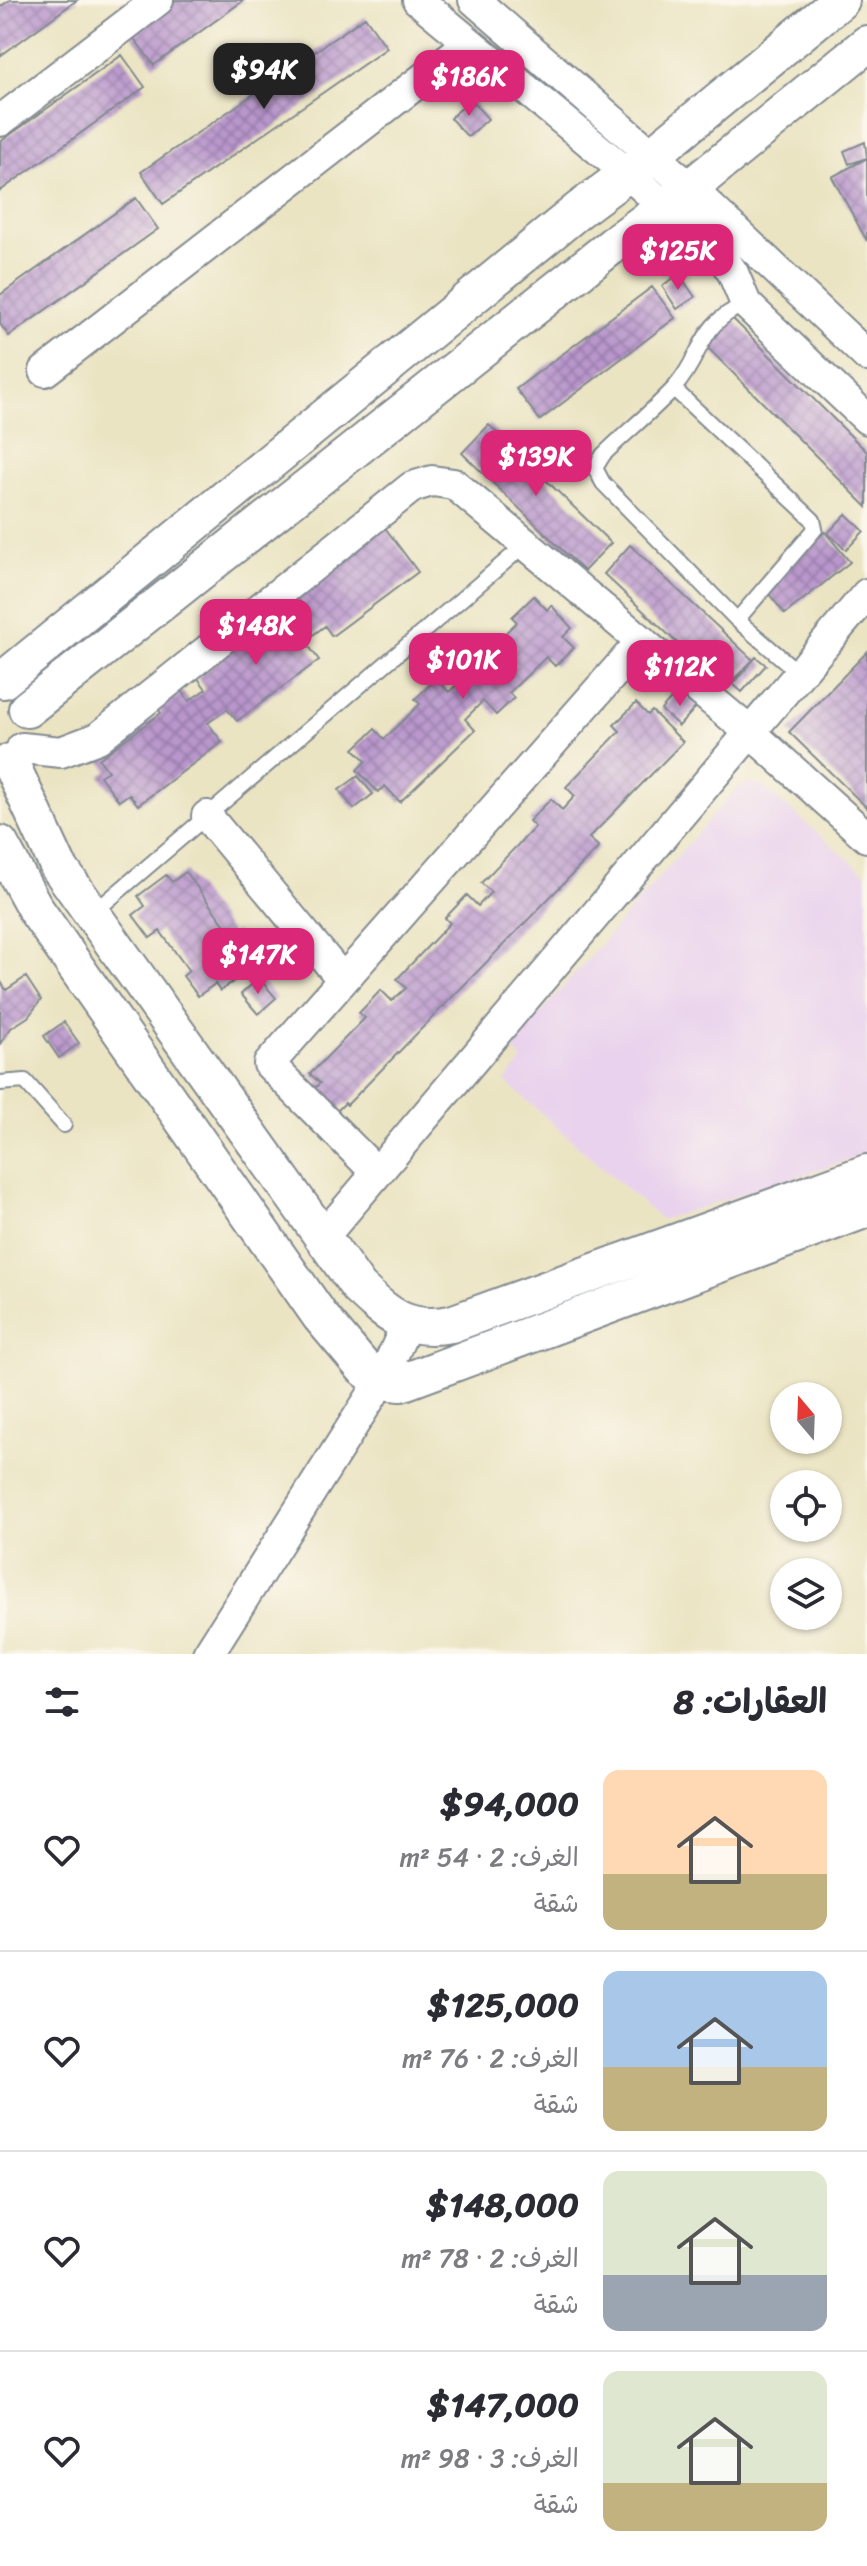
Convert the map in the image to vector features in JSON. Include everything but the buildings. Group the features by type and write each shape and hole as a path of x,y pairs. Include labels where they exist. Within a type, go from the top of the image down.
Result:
{"street":[{"path":"0,121 158,0"},
{"path":"418,0 469,43 639,164"},
{"path":"474,0 639,164 678,197 757,254 867,356"},
{"path":"10,759 27,736 27,709 21,697 2,679 841,0"},
{"path":"45,371 469,43"},
{"path":"27,709 613,245 678,197 867,44"},
{"path":"678,197 733,273 746,304 867,419"},
{"path":"733,273 757,254"},
{"path":"10,759 61,752 98,738 412,487 432,481 454,484 751,733 867,837"},
{"path":"323,1237 867,594"},
{"path":"377,1173 269,1064 642,641"},
{"path":"10,759 58,866 359,1288 388,1315 407,1324 435,1327 451,1324 867,1173"},
{"path":"207,816 343,980"},
{"path":"0,844 36,910 320,1316 363,1367 381,1381 401,1383 867,1209"},
{"path":"208,1654 381,1381 407,1324"}],"lane":[{"path":"746,304 727,312 710,329 674,389 603,455 595,468 603,483 737,620 799,673"},
{"path":"674,389 813,520 815,529 737,620"},
{"path":"92,914 526,544"},
{"path":"0,1083 25,1081 64,1125"}],"shaded area":[{"path":"747,783 762,786 867,875 867,1154 661,1220 505,1081 523,1061 511,1047 736,789"}]}
